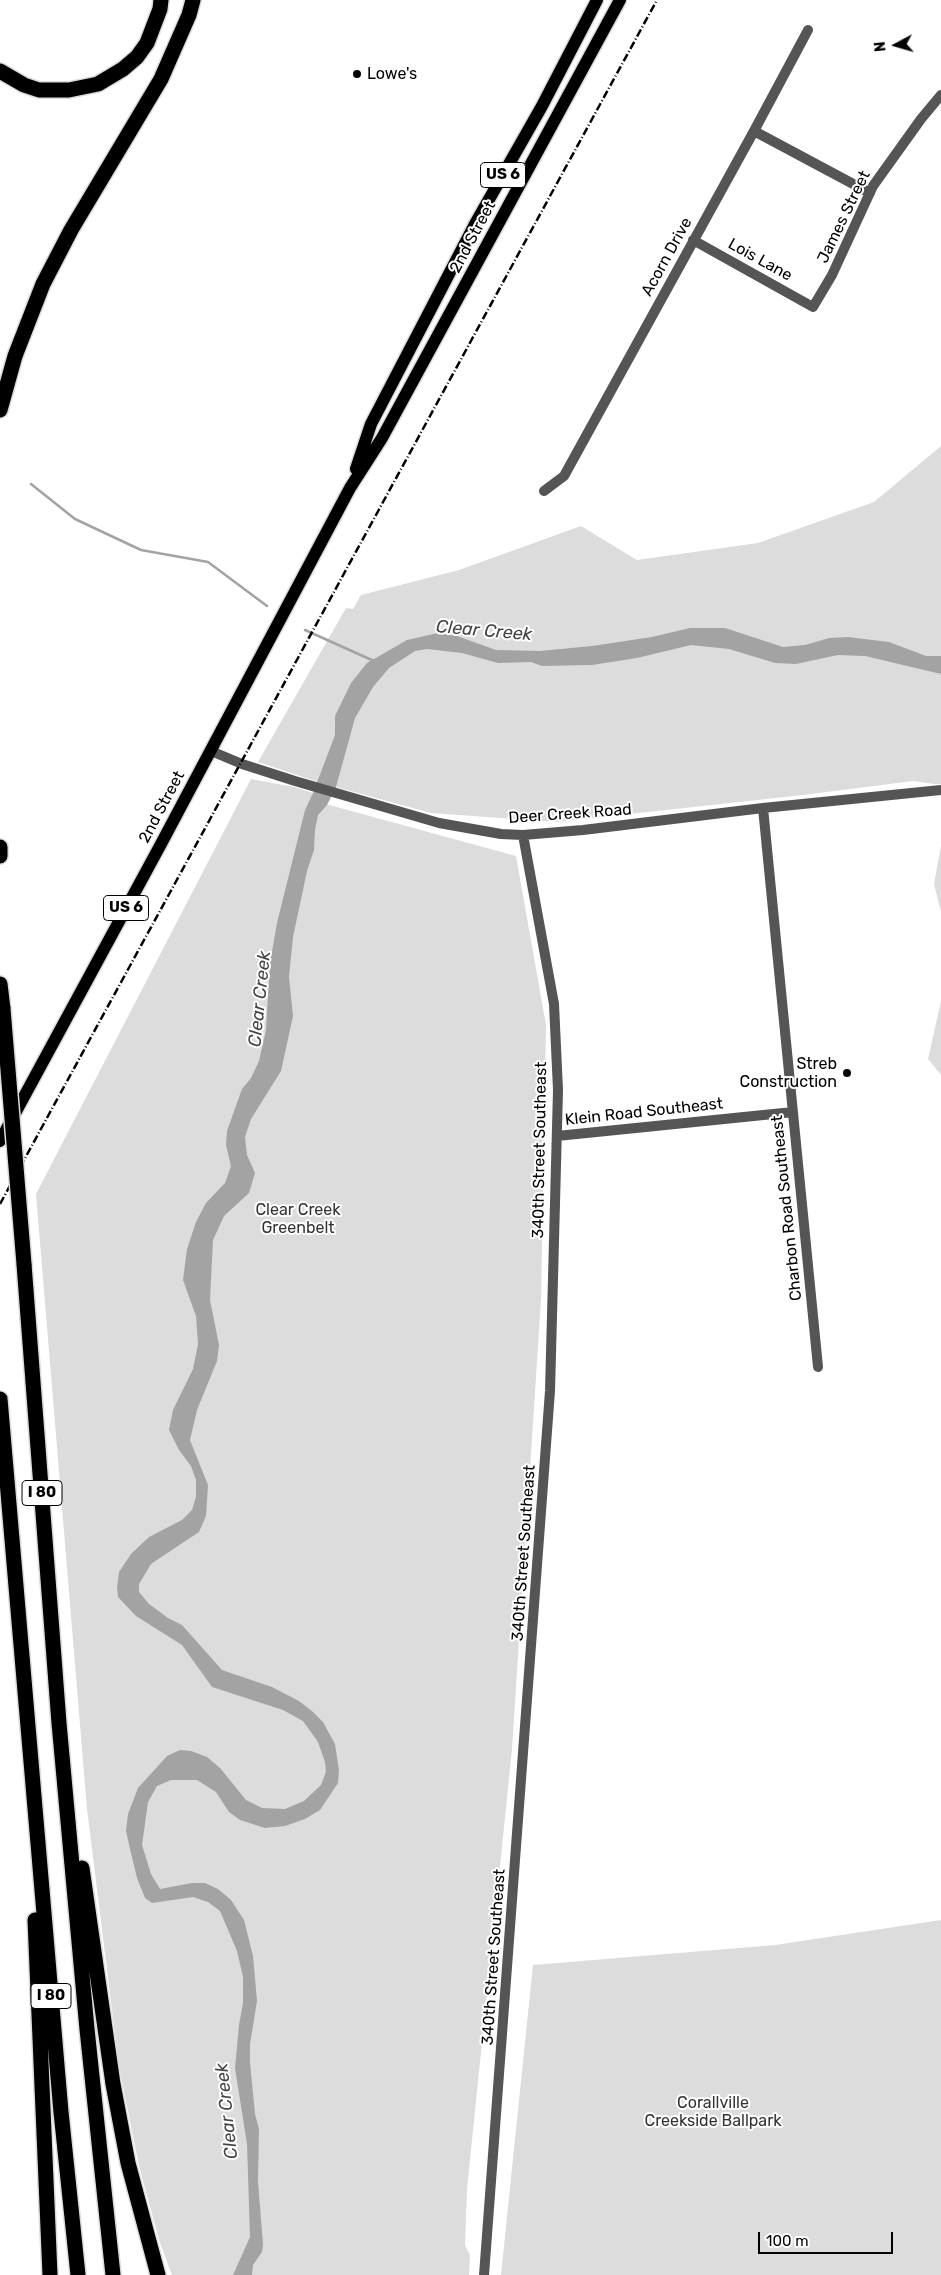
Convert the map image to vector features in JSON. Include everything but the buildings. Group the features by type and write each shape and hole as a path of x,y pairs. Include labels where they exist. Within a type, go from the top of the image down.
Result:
{"highway":[{"path":"0,71 24,85 40,90 69,90 98,84 123,69 137,57 148,43 160,9 161,0"},
{"path":"0,410 15,356 43,284 70,230 161,79 189,14 193,0"},
{"path":"0,847 0,856"},
{"name":"I 80","path":"0,984 24,1264 59,1723 87,2029 113,2275"},
{"name":"I 80","path":"0,1399 61,2112 78,2275"},
{"path":"28,1716 50,2275"},
{"path":"59,1723 112,2084 128,2163 158,2275"},
{"path":"148,2240 163,2275"}],"main road":[{"name":"2nd Street","path":"350,488 371,424 475,224 542,106 597,0"},
{"name":"2nd Street","path":"0,1141 211,751 350,488 382,438 620,0"}],"street":[{"name":"Acorn Drive","path":"544,491 564,476 808,30"},
{"name":"James Street","path":"813,306 832,275 870,193 921,118 941,95"},
{"path":"754,131 870,193"},
{"name":"Lois Lane","path":"693,240 813,306"},
{"name":"Deer Creek Road","path":"211,751 242,764 356,800 439,823 501,834 523,835 583,830 763,808 941,790"},
{"name":"Charbon Road Southeast","path":"763,808 818,1367"},
{"name":"340th Street Southeast","path":"484,2275 550,1391 557,1136 558,1090 554,1004 523,835"},
{"name":"Klein Road Southeast","path":"557,1136 793,1112"}],"green space":[{"path":"941,446 941,784 913,781 556,822 431,813 336,787 338,778 321,773 318,782 258,762 346,608 353,609 361,595 459,570 581,526 637,560 758,543 874,502"},
{"name":"Clear Creek Greenbelt","path":"251,779 294,787 313,793 311,800 516,856 546,1025 541,1299 512,1749 467,2189 465,2245 470,2255 469,2275 172,2275 160,2243 139,2166 119,2066 87,1809 36,1194"},
{"path":"941,846 941,912 934,884"},
{"path":"941,1001 941,1075 928,1059"},
{"name":"Corallville Creekside Ballpark","path":"941,1920 941,2275 501,2275 533,1965 775,1945"}],"shaded area":[{"path":"690,628 725,628 783,647 805,645 829,638 848,637 889,642 926,656 941,656 941,674 865,656 838,655 796,664 775,663 729,649 691,645 637,658 592,665 542,666 531,662 498,663 462,653 427,649 415,651 389,668 373,687 355,718 336,787 327,805 318,815 314,850 307,871 293,937 289,977 293,1016 281,1071 251,1119 245,1137 247,1155 255,1173 249,1193 224,1216 213,1240 210,1300 219,1345 217,1361 197,1410 190,1440 208,1485 206,1516 199,1532 151,1564 139,1584 139,1592 149,1604 168,1618 182,1625 222,1670 272,1687 299,1701 313,1712 323,1722 335,1744 339,1770 338,1783 320,1810 305,1819 285,1826 265,1828 240,1820 229,1812 216,1792 197,1780 171,1780 157,1786 148,1802 142,1845 151,1874 160,1889 192,1883 205,1883 218,1889 231,1900 244,1920 253,1956 257,2001 250,2044 250,2063 255,2114 259,2129 258,2182 263,2244 262,2252 253,2265 252,2275 233,2275 250,2237 247,2144 235,2068 243,2003 243,1977 237,1951 220,1911 208,1902 193,1897 152,1903 145,1898 137,1878 126,1831 128,1814 138,1788 167,1756 180,1750 191,1751 207,1757 220,1768 246,1800 262,1808 285,1809 304,1801 321,1785 326,1772 325,1762 318,1742 303,1721 283,1710 212,1687 182,1645 136,1616 118,1597 117,1587 119,1572 131,1554 149,1537 182,1520 192,1510 196,1497 196,1480 191,1466 179,1450 169,1430 173,1410 193,1369 198,1344 196,1316 183,1280 187,1249 196,1222 206,1203 225,1183 231,1166 226,1145 227,1131 242,1089 251,1078 259,1061 266,1030 270,963 277,923 305,810 335,735 335,716 351,683 367,663 407,640 438,633 457,636 496,650 540,651 652,637"}],"waterway":[{"path":"31,484 75,519 141,550 208,562 267,606"},
{"path":"305,630 374,661"}],"railway":[{"path":"0,1204 657,0"}],"place":[{"name":"Lowe's","path":"357,74"},
{"name":"Streb Construction","path":"847,1073"}],"water label":[{"name":"Clear Creek","path":"484,631"},
{"name":"Clear Creek","path":"260,999"},
{"name":"Clear Creek","path":"227,2111"}]}
